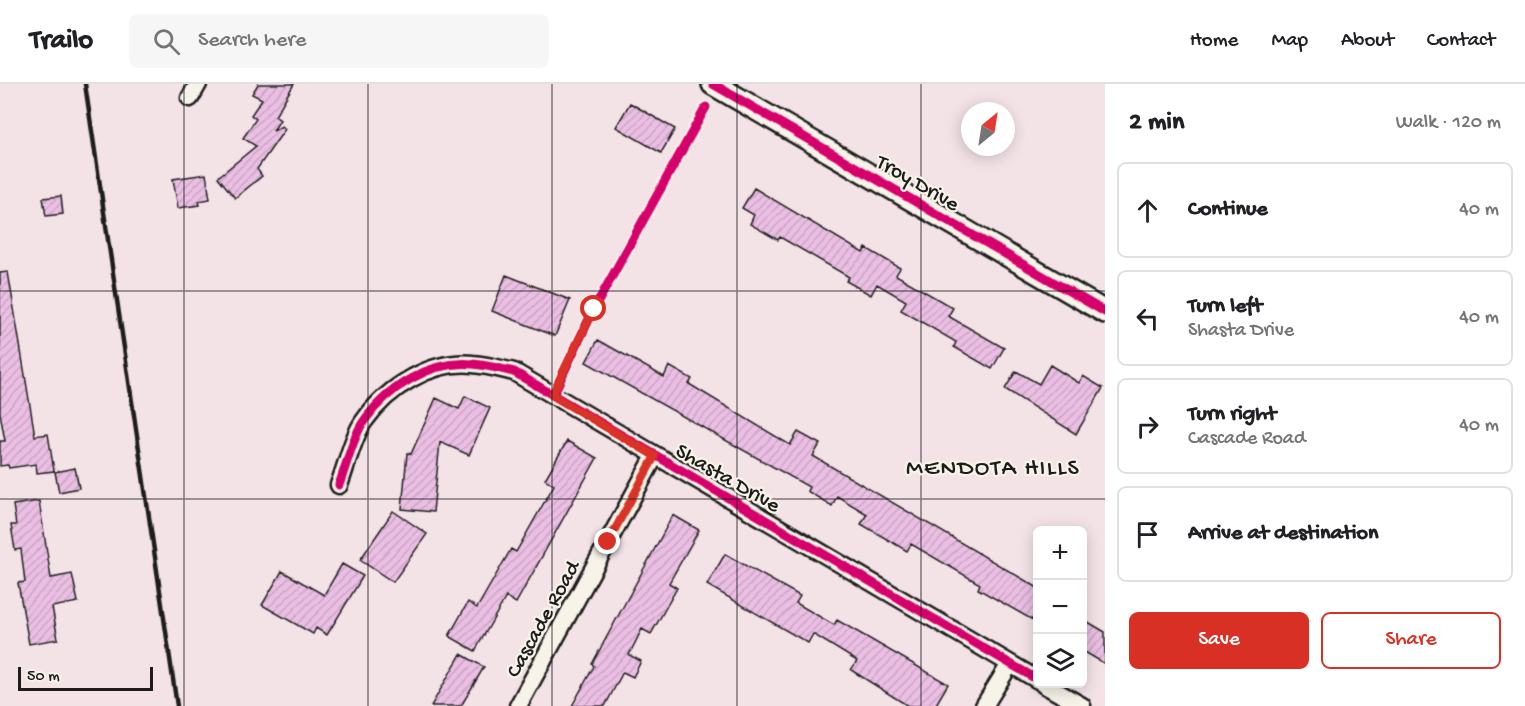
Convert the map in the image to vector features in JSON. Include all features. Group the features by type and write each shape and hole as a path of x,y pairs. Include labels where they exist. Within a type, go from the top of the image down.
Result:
{"street":[{"name":"Troy Drive","path":"713,84 1105,312"},
{"name":"Shasta Drive","path":"339,485 363,422 389,394 412,377 445,365 473,364 514,372 1033,677"},
{"name":"Cascade Road","path":"518,706 655,456"},
{"path":"984,706 1010,664"},
{"path":"1050,688 1082,706"}],"building":[{"path":"258,84 294,84 275,116 280,120 273,131 282,126 285,129 257,169 262,176 235,198 218,177 256,146 243,138 256,119 251,115 262,99 252,94"},
{"path":"630,103 675,129 661,153 616,127"},
{"path":"206,174 210,199 199,201 200,205 178,208 173,179"},
{"path":"754,188 863,253 866,248 900,268 896,275 953,308 948,316 1004,348 992,369 954,347 956,342 901,310 906,301 877,284 871,295 846,281 849,277 780,237 778,240 750,224 754,215 742,208"},
{"path":"61,196 63,214 46,216 43,198"},
{"path":"8,272 35,436 48,434 54,471 37,473 36,464 9,468 8,465 0,466 0,441 5,441 0,413 0,273"},
{"path":"506,275 570,300 555,336 492,311"},
{"path":"598,340 664,377 669,366 692,379 689,384 790,445 798,432 820,444 813,456 1033,585 1033,620 978,589 980,584 911,544 907,551 861,524 867,514 837,496 832,506 807,491 809,487 586,362"},
{"path":"1050,365 1079,383 1083,376 1103,388 1076,434 1005,389 1016,371 1039,384"},
{"path":"465,396 490,408 469,455 440,442 433,512 402,509 407,453 411,454 436,398 459,409"},
{"path":"567,441 597,458 516,603 506,597 475,651 449,636 468,602 477,608 511,549 516,552 554,485 545,479"},
{"path":"75,468 79,488 59,492 55,472"},
{"path":"39,501 51,578 72,574 78,602 52,607 58,639 29,644 18,583 25,582 21,549 15,550 11,525 16,525 13,505"},
{"path":"393,511 427,534 393,582 360,560"},
{"path":"673,515 699,530 669,583 677,588 651,634 642,629 629,655 641,661 633,677 623,672 605,706 572,706 594,666 592,664"},
{"path":"725,554 800,596 796,603 834,625 837,620 948,684 935,706 908,706 851,670 857,661 813,634 808,643 707,585"},
{"path":"342,564 363,576 327,635 316,628 313,634 262,605 282,571 324,595"},
{"path":"1087,621 1105,632 1105,664 1087,653"},
{"path":"461,654 484,667 461,706 431,706"}],"railway":[{"path":"85,84 177,706"}],"cycle path":[{"path":"713,84 1105,312"},
{"path":"553,395 594,309 706,107"},
{"path":"339,485 360,427 385,397 398,387 426,371 457,364 483,365 514,372 1033,677"}],"district":[{"name":"MENDOTA HILLS","path":"993,466"}],"route":[{"path":"594,309 552,395 655,456 608,542"}]}
